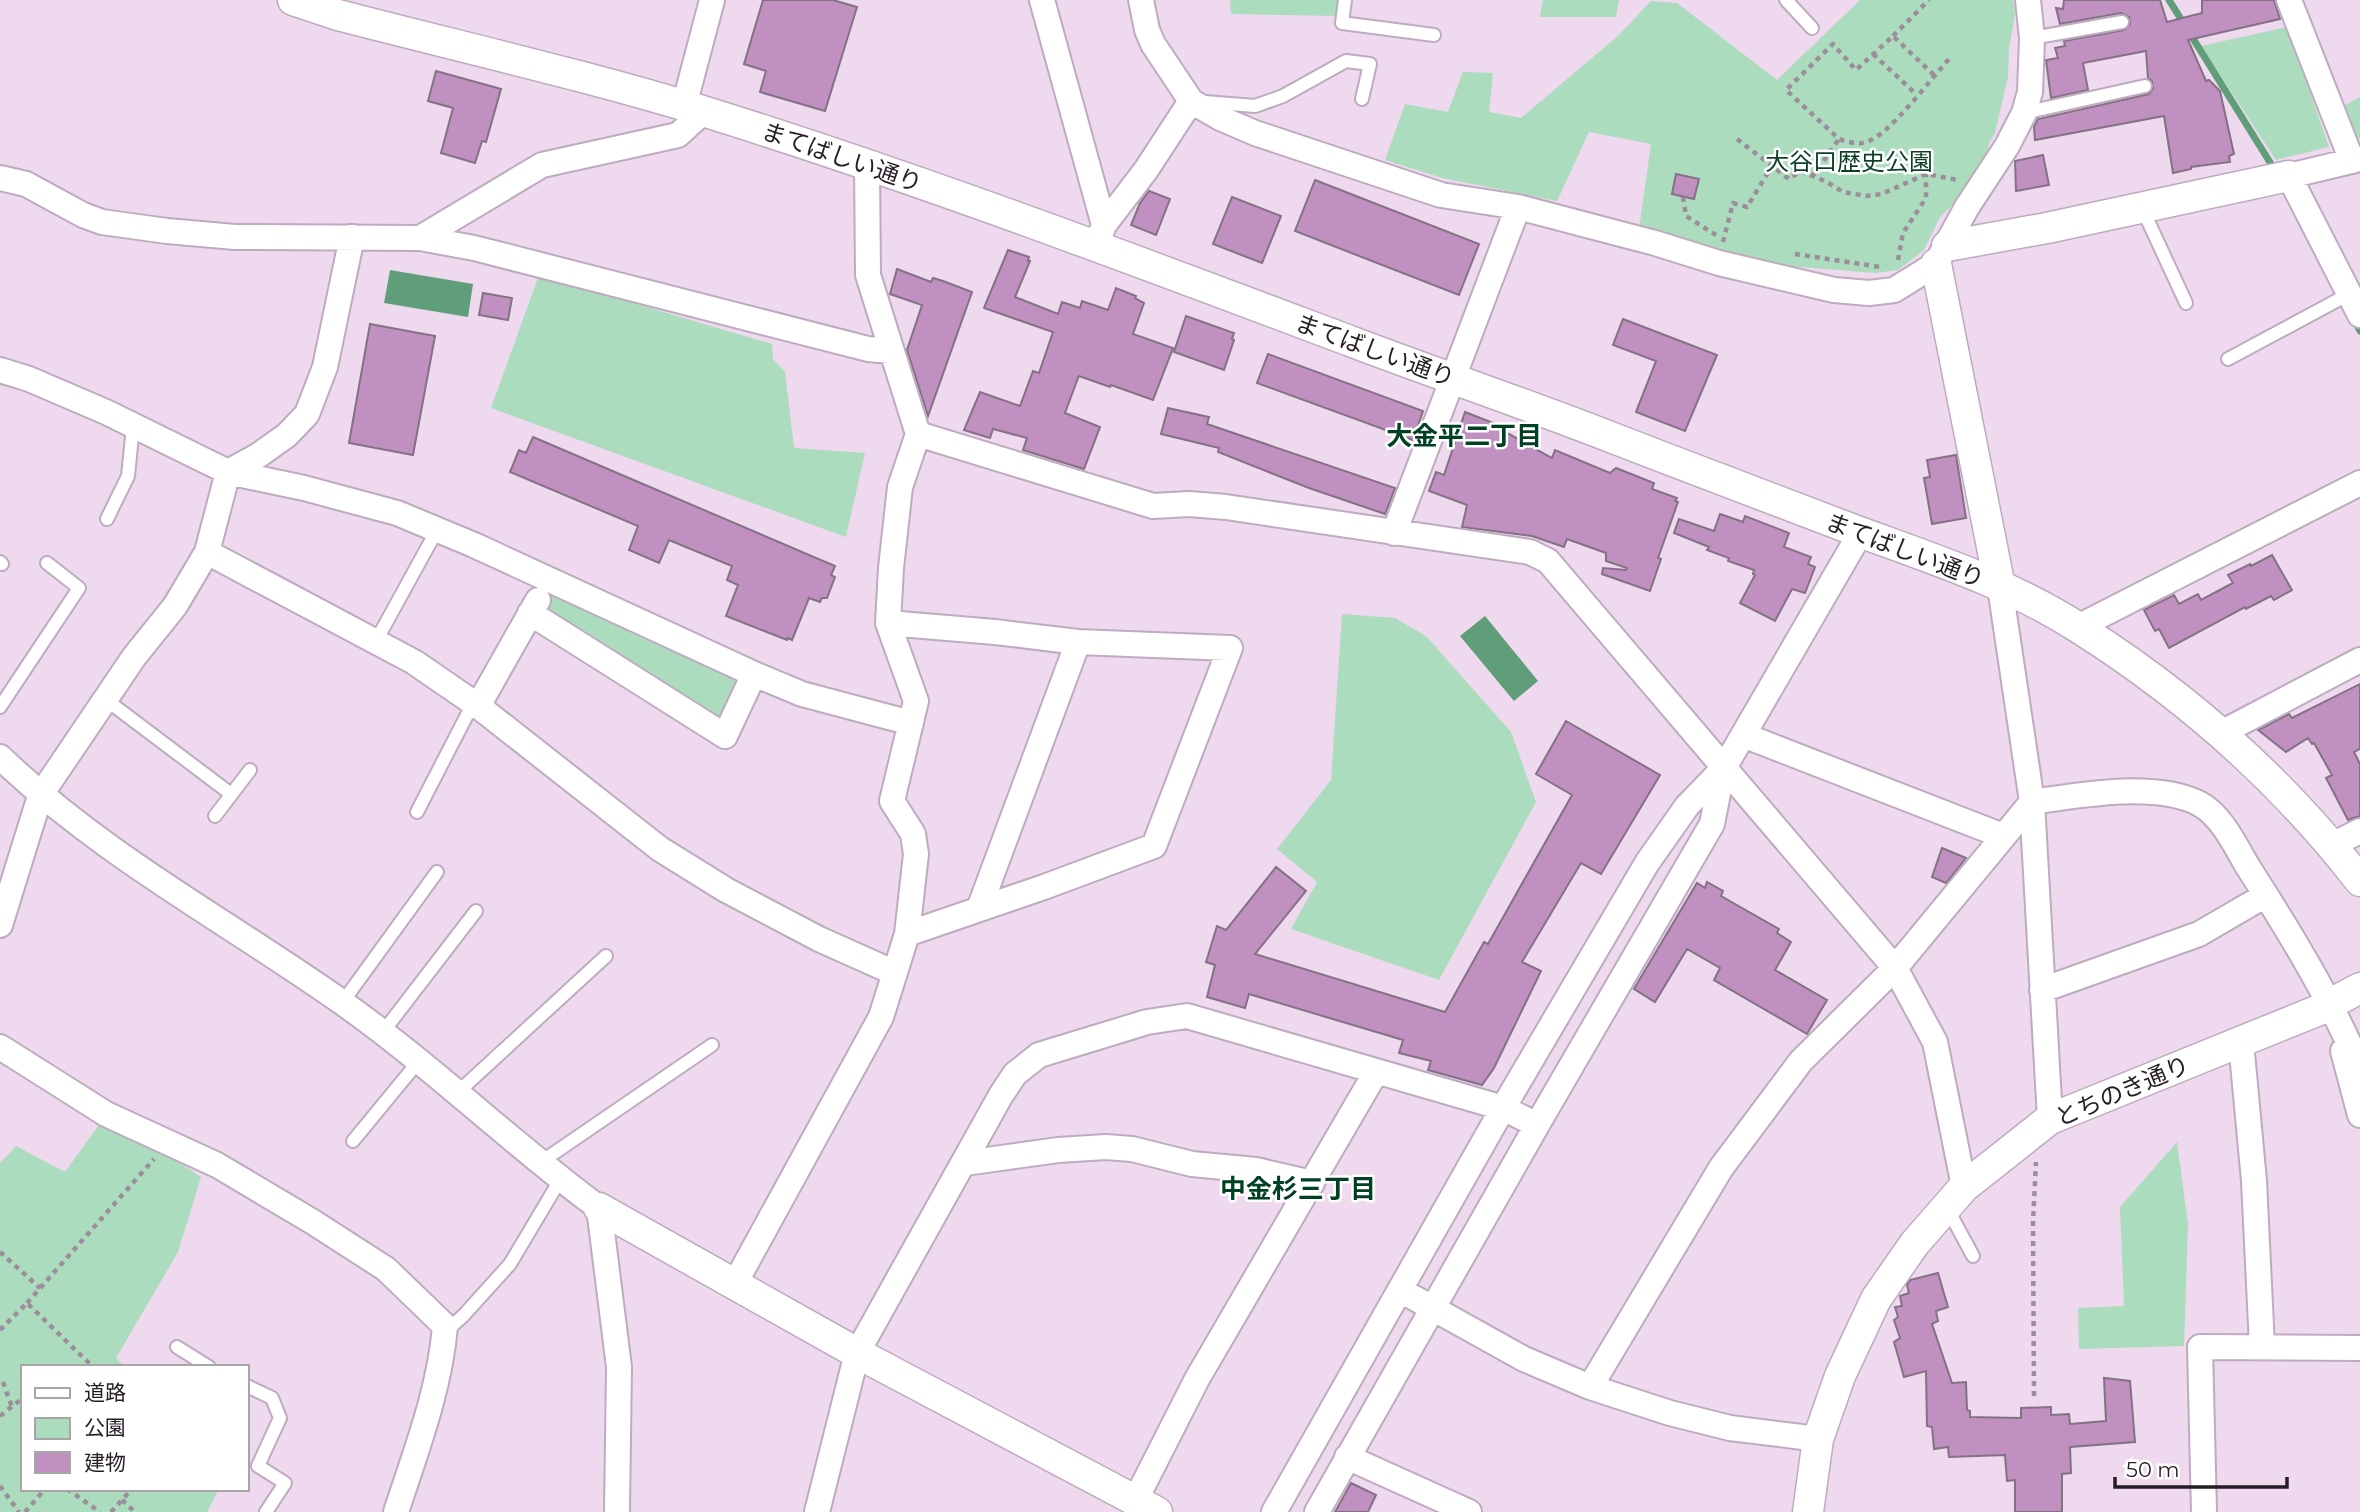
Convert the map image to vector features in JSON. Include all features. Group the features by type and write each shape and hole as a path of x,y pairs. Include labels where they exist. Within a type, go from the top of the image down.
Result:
{"street":[{"name":"まてばしい通り","path":"293,0 338,15 694,109 1100,235 1452,378 1953,565 2078,627 2223,732 2280,787 2360,881"},
{"path":"420,238 542,165 678,135 694,109 712,0"},
{"path":"1042,0 1100,235"},
{"path":"1141,0 1147,30 1153,44 1191,101 1220,118 1255,133 1424,191 1518,207 1719,263 1834,290 1869,293 1894,290 1941,255 2024,113 2030,92 2032,38 2028,0"},
{"path":"1941,255 2141,207 2356,160 2289,0"},
{"path":"1100,235 1191,101"},
{"path":"734,1285 881,1017 907,934 916,854 912,834 892,801 916,701 888,623 900,487 918,434 868,275 867,164"},
{"path":"2289,176 2355,304"},
{"path":"0,178 26,184 83,215 102,222 167,232 235,237 420,238 474,248 868,349 890,351"},
{"path":"1394,533 1518,207"},
{"path":"0,925 40,796 134,657 175,606 206,552 228,472 287,435 307,414 325,367 352,237"},
{"path":"1941,255 2000,587 2032,802 2050,1119"},
{"path":"0,370 29,379 228,472 397,513 802,694 911,723"},
{"path":"918,434 1153,506 1189,504 1226,508 1530,552 1548,561 1895,968 1936,1042 1955,1198"},
{"path":"2078,627 2360,483"},
{"path":"1274,1512 1503,1108 1647,863 1687,806 1724,768 1861,532"},
{"path":"206,552 414,662 478,706 660,849 726,890 819,939 895,972"},
{"path":"478,706 550,582"},
{"path":"530,613 724,736 754,674"},
{"path":"888,623 1078,642 1230,648 1154,846 907,934"},
{"path":"979,909 1078,642"},
{"path":"2223,732 2360,660"},
{"path":"1743,735 2003,836"},
{"path":"0,757 40,796 139,870 250,940 383,1032 560,1180 599,1208 857,1353 1146,1506 1197,1379 1376,1072"},
{"path":"1317,1512 1712,824 1724,768"},
{"path":"1590,1387 1721,1168 1801,1061 1895,968 2032,802 2111,793 2173,794 2202,805 2221,824 2266,895 2333,1013 2360,1068"},
{"path":"2332,845 2360,831"},
{"path":"2042,990 2199,934 2266,895"},
{"name":"とちのき通り","path":"1808,1512 1818,1439 1840,1376 1876,1299 1915,1243 1955,1198 2050,1119 2319,1010 2333,1013 2360,988"},
{"path":"2333,1013 2360,1115"},
{"path":"817,1512 857,1353 1015,1074 1039,1055 1147,1022 1187,1016 1503,1108 1537,1125"},
{"path":"2241,1042 2254,1181 2262,1346"},
{"path":"0,1047 106,1114 217,1165 313,1222 386,1269 445,1326 444,1354 396,1512"},
{"path":"965,1163 1058,1150 1105,1147 1132,1149 1192,1164 1255,1170 1312,1183"},
{"path":"599,1208 618,1367 618,1512"},
{"path":"1400,1290 1524,1359 1590,1387 1670,1413 1730,1428 1818,1439"},
{"path":"2204,1512 2200,1346 2360,1348"},
{"path":"1347,1457 1469,1512"}],"lane":[{"path":"1345,0 1342,23 1434,35"},
{"path":"1786,0 1812,28"},
{"path":"2032,38 2122,22"},
{"path":"1191,101 1255,106 1283,96 1346,61 1370,64 1362,99"},
{"path":"2024,113 2145,86"},
{"path":"2141,207 2186,303"},
{"path":"2228,359 2355,304"},
{"path":"107,519 128,476 133,426"},
{"path":"376,641 437,530"},
{"path":"0,707 79,588 47,563"},
{"path":"105,699 231,794"},
{"path":"417,812 467,715 478,706"},
{"path":"215,816 250,770"},
{"path":"342,1003 437,872"},
{"path":"383,1032 477,911"},
{"path":"457,1093 607,956"},
{"path":"541,1162 712,1045"},
{"path":"353,1140 418,1062"},
{"path":"445,1332 510,1264 560,1180"},
{"path":"1955,1198 1973,1256"},
{"path":"177,1347 206,1365"},
{"path":"248,1386 272,1398 280,1419 258,1466 285,1483 265,1512"}],"path":[{"path":"1929,0 1856,70 1833,44 1786,90 1839,139 1849,143 1865,143 1878,137 1950,58"},
{"path":"1893,36 1934,75"},
{"path":"1873,54 1917,95"},
{"path":"1737,139 1789,179 1801,171 1828,182 1843,192 1867,196 1882,194 1926,174 1966,182"},
{"path":"1812,177 1839,139"},
{"path":"1722,251 1733,203 1747,207 1772,166"},
{"path":"1898,270 1903,233 1926,198 1926,174"},
{"path":"1683,197 1686,216 1731,243"},
{"path":"1792,254 1885,268"},
{"path":"1898,261 1906,255"},
{"path":"2034,1396 2033,1223 2036,1157"},
{"path":"0,1330 27,1303 154,1158"},
{"path":"0,1252 40,1288"},
{"path":"27,1303 91,1365"},
{"path":"3,1382 12,1406"},
{"path":"0,1416 21,1399"},
{"path":"0,1486 19,1512"},
{"path":"25,1512 43,1491"},
{"path":"71,1491 100,1512"},
{"path":"111,1512 130,1491"},
{"path":"122,1500 135,1512"}],"green space":[{"path":"1230,0 1338,0 1336,16 1231,14"},
{"path":"1543,0 1619,0 1616,17 1540,17"},
{"name":"大谷口歴史公園","path":"1860,0 2013,0 2015,14 2008,77 1995,133 1985,157 1955,203 1940,217 1924,250 1898,270 1875,273 1788,266 1639,229 1651,144 1589,132 1557,201 1442,178 1385,160 1405,104 1448,112 1463,72 1493,73 1489,112 1521,118 1619,35 1651,1 1677,3 1777,80"},
{"path":"2287,27 2329,147 2276,160 2201,46"},
{"path":"2360,97 2360,139 2345,105"},
{"path":"539,275 772,344 773,359 785,372 794,448 865,453 846,537 491,408"},
{"path":"553,594 742,676 723,719 657,686 547,617 548,602"},
{"path":"1342,614 1395,618 1426,636 1511,732 1536,802 1439,980 1291,929 1317,882 1277,849 1331,780"},
{"path":"101,1122 157,1148 201,1177 178,1252 116,1358 123,1365 21,1365 21,1491 218,1491 207,1512 0,1512 0,1163 16,1146 65,1172"},
{"path":"2177,1142 2188,1224 2184,1346 2079,1349 2078,1308 2124,1306 2120,1207"}],"shaded area":[{"path":"390,270 473,284 468,317 384,303"},
{"path":"1485,616 1538,681 1514,701 1460,636"}],"building":[{"path":"763,0 833,0 857,7 825,111 760,92 766,71 744,64"},
{"path":"2064,0 2160,0 2167,22 2202,13 2202,0 2274,0 2280,19 2188,40 2206,81 2209,80 2220,91 2234,154 2229,156 2230,162 2191,167 2173,173 2164,116 2035,140 2034,127 2038,119 2149,94 2153,88 2152,81 2148,78 2146,51 2083,63 2088,90 2051,98 2046,60 2058,58 2055,48 2065,46 2064,41 2124,30 2130,24 2129,17 2121,13 2060,24 2056,8 2063,9"},
{"path":"436,71 501,89 486,142 482,141 475,163 441,153 453,108 428,101"},
{"path":"2043,155 2049,185 2016,191 2015,161"},
{"path":"1676,174 1699,179 1694,199 1672,194"},
{"path":"1315,180 1479,244 1459,295 1295,231"},
{"path":"1149,191 1170,199 1156,235 1131,225 1140,203"},
{"path":"1232,197 1281,216 1262,263 1213,244"},
{"path":"1008,250 1029,257 1030,261 1015,297 1058,314 1062,302 1080,308 1082,301 1108,310 1116,288 1136,296 1135,298 1144,303 1133,334 1173,348 1153,400 1079,376 1065,413 1100,427 1084,469 1023,450 1027,438 993,429 990,438 964,430 980,392 1020,406 1033,371 1039,373 1053,332 984,308"},
{"path":"897,269 931,282 933,278 972,292 928,416 907,350 922,305 890,294"},
{"path":"483,293 512,298 508,320 479,315"},
{"path":"1186,316 1234,333 1224,370 1174,352"},
{"path":"1623,319 1717,355 1685,431 1636,412 1656,361 1613,345"},
{"path":"370,324 435,336 413,455 349,443"},
{"path":"1268,354 1423,411 1413,440 1257,383"},
{"path":"1168,408 1209,417 1207,424 1395,488 1385,514 1218,452 1219,448 1161,434"},
{"path":"1465,412 1496,424 1495,426 1552,458 1555,450 1610,473 1616,468 1654,483 1652,489 1677,498 1650,591 1602,574 1603,568 1627,568 1606,561 1606,553 1567,539 1564,547 1532,536 1462,527 1467,505 1429,491 1436,472 1444,475"},
{"path":"533,437 835,566 831,575 835,577 827,598 822,598 820,602 809,598 792,640 726,616 738,585 727,580 732,566 669,540 659,563 629,550 638,526 510,472 519,450 526,453"},
{"path":"1956,455 1966,518 1932,524 1924,478 1930,477 1927,460"},
{"path":"1720,514 1743,522 1745,516 1789,533 1784,547 1811,557 1808,564 1815,567 1805,593 1792,589 1775,621 1740,603 1755,575 1754,570 1728,561 1729,558 1707,550 1709,547 1674,533 1679,519 1714,531"},
{"path":"2272,555 2292,590 2274,600 2271,596 2246,609 2245,607 2169,648 2159,629 2155,631 2144,610 2174,595 2179,604 2198,594 2201,600 2233,583 2228,575"},
{"path":"2360,684 2360,749 2354,752 2360,764 2360,816 2348,820 2326,778 2332,775 2314,743 2308,738 2286,752 2258,730 2289,714 2292,718"},
{"path":"1566,721 1660,775 1601,874 1581,863 1522,962 1541,971 1494,1068 1482,1085 1428,1070 1431,1061 1399,1053 1403,1040 1249,994 1245,1008 1207,997 1215,965 1206,962 1217,926 1226,930 1276,867 1306,891 1255,954 1445,1012 1484,942 1488,944 1572,795 1536,774"},
{"path":"1942,848 1966,858 1946,883 1932,877"},
{"path":"1707,882 1723,891 1721,896 1779,929 1777,933 1791,942 1775,970 1827,1000 1807,1034 1714,980 1720,968 1687,949 1655,1002 1634,989 1697,883 1705,888"},
{"path":"1938,1273 1948,1307 1936,1311 1938,1321 1932,1324 1952,1383 1966,1382 1967,1410 1970,1411 1970,1417 2021,1418 2021,1408 2051,1407 2051,1415 2069,1414 2070,1424 2106,1421 2104,1378 2130,1381 2135,1442 2070,1447 2071,1473 2062,1474 2062,1512 2015,1512 2015,1480 2007,1481 2005,1455 1949,1457 1948,1447 1934,1449 1932,1427 1927,1426 1926,1371 1904,1377 1894,1342 1900,1338 1894,1320 1898,1317 1895,1307 1902,1306 1900,1296 1909,1293 1907,1285 1910,1280"},
{"path":"1351,1483 1376,1495 1368,1512 1335,1512"}],"waterway":[{"path":"2169,0 2276,172"},
{"path":"2354,319 2360,331"}],"district":[{"name":"大金平二丁目","path":"1464,436"},
{"name":"中金杉三丁目","path":"1298,1189"}]}
